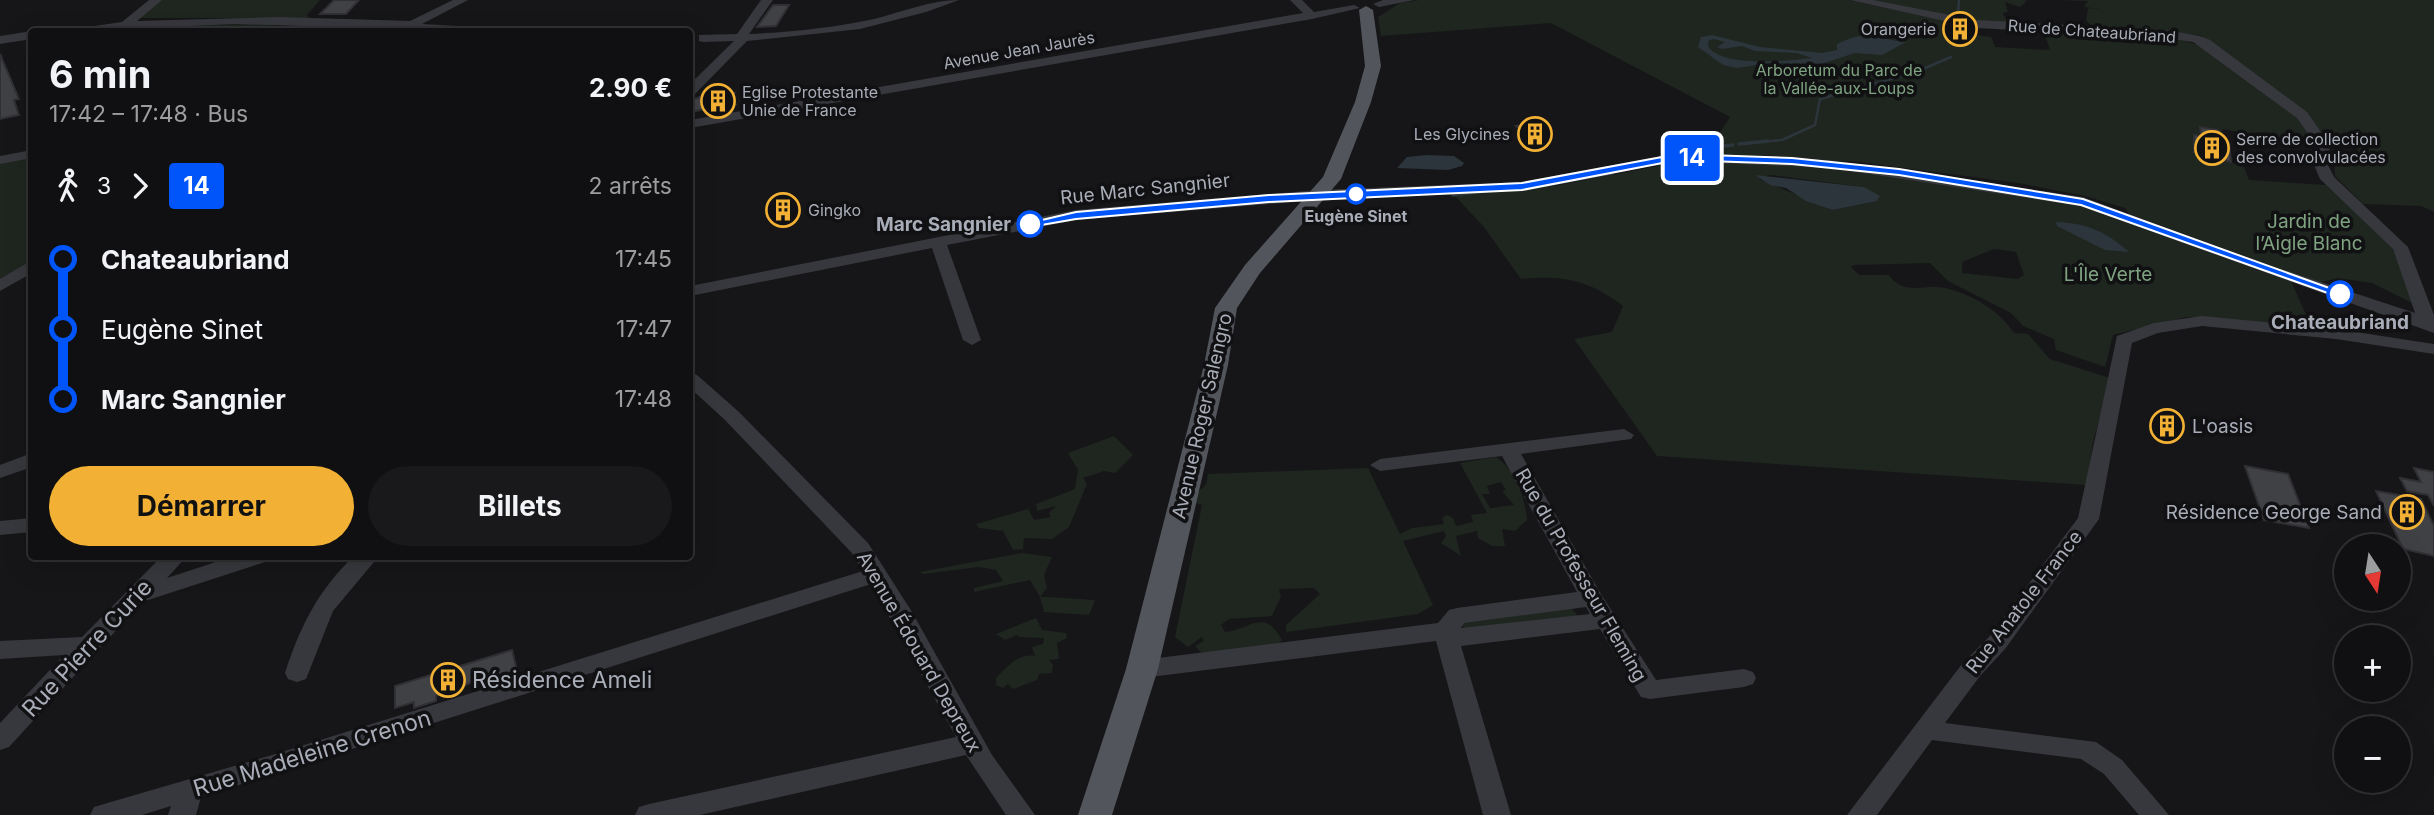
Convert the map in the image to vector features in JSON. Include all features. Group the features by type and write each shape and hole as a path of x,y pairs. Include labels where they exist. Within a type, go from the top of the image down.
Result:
{"main road":[{"name":"Avenue Roger Salengro","path":"1095,815 1142,669 1216,365 1226,308 1252,269 1332,178 1363,102 1373,66 1367,7"}],"street":[{"path":"128,22 156,0"},
{"path":"87,28 128,22 331,21 405,28 462,0"},
{"path":"693,88 743,34 766,0"},
{"path":"693,38 743,34 794,37 832,31 953,0"},
{"path":"1298,2 1333,0"},
{"name":"Avenue Jean Jaurès","path":"693,123 1408,0"},
{"name":"Rue de Chateaubriand","path":"1856,0 1976,23 2166,34 2207,43 2302,115 2323,145 2321,165 2327,179 2400,247 2432,326"},
{"path":"1298,2 1312,16"},
{"path":"0,40 28,36"},
{"path":"0,160 28,155"},
{"name":"Rue Marc Sangnier","path":"693,290 1076,215 1318,195 1522,186 1572,179 1656,160 1697,158 1852,166 2083,202 2248,263 2432,326"},
{"path":"938,241 972,340"},
{"path":"0,286 28,268"},
{"name":"Rue Anatole France","path":"1861,815 1971,670 1997,643 2088,519 2114,398 2123,340 2154,328 2202,321 2323,332 2434,349"},
{"name":"Avenue Édouard Depreux","path":"693,385 732,416 860,548 878,574 972,744 1005,796 1021,815"},
{"path":"1380,465 1624,435"},
{"name":"Rue du Professeur Fleming","path":"1508,449 1592,598 1650,690 1744,678"},
{"path":"0,474 28,461"},
{"path":"0,474 28,475"},
{"path":"0,528 28,525"},
{"name":"Rue Pierre Curie","path":"0,740 133,597 172,560"},
{"path":"133,597 248,560"},
{"path":"297,673 313,621 341,581 364,560"},
{"name":"Rue Madeleine Crenon","path":"104,815 186,803 878,574"},
{"path":"1444,631 1457,616 1592,598"},
{"path":"1142,669 1444,631 1462,638 1606,620"},
{"path":"1444,631 1497,815"},
{"path":"0,650 89,645"},
{"path":"1928,729 1947,734 2087,749 2113,767 2155,815"},
{"path":"649,815 972,744"}],"green space":[{"path":"159,0 320,0 307,15 309,18 138,18"},
{"name":"Arboretum du Parc de la Vallée-aux-Loups","path":"1419,0 1849,0 1975,27 1976,35 1991,37 1995,47 2050,50 2043,28 2166,35 2201,46 2294,112 2308,131 2310,139 2304,139 2303,142 2309,144 2302,145 2223,129 2221,140 2229,142 2232,163 2243,165 2249,180 2326,185 2391,244 2414,304 2372,283 2338,278 2318,283 2129,214 2125,208 2085,196 2018,183 1859,162 1760,155 1698,156 1713,143 1730,117 1551,23 1381,36 1378,17 1400,3"},
{"path":"1864,0 2027,1 2020,7 2005,2 2008,12 2003,13 2005,18 2013,23 1978,22"},
{"path":"2057,0 2434,0 2434,212 2421,206 2363,204 2335,176 2334,155 2359,153 2355,143 2327,139 2310,120 2200,35 2092,28 2086,20 2088,8 2100,9 2084,7 2088,1"},
{"path":"282,24 260,28 146,28 139,25"},
{"path":"28,158 28,262 0,281 0,163"},
{"name":"L'Île Verte","path":"1694,159 1832,165 2083,203 2291,281 2311,326 2186,317 2113,335 2105,367 2056,350 2054,339 2023,326 2011,313 1948,281 1930,263 1854,265 1851,267 1859,275 1889,275 1907,287 1937,287 1965,294 2001,317 2014,333 2028,334 2050,359 2110,378 2093,442 2087,485 1657,456 1574,339 1612,332 1623,306 1588,285 1564,279 1521,279 1484,227 1455,196 1555,186","holes":["1770,175 1864,187 1877,201 1833,210 1759,179","1994,249 2016,252 2024,275 2018,279 1962,273 1962,262"]},
{"path":"1114,436 1133,455 1115,473 1104,471 1083,478 1087,484 1069,527 1052,539 1024,538 1023,549 1013,550 1003,531 979,528 976,524 1028,509 1034,520 1051,517 1049,513 1056,506 1037,511 1036,504 1075,489 1078,470 1068,453"},
{"path":"1496,457 1503,462 1518,485 1527,520 1515,531 1502,529 1505,546 1492,546 1478,538 1477,531 1456,536 1461,556 1441,543 1446,536 1444,531 1403,541 1433,605 1418,614 1286,632 1286,625 1320,594 1314,588 1279,589 1281,596 1272,616 1229,619 1221,625 1225,632 1263,622 1275,630 1282,640 1279,644 1202,653 1195,646 1204,641 1202,637 1188,647 1175,637 1202,505 1196,503 1192,496 1206,485 1208,474 1368,468 1400,534 1412,528 1444,524 1442,518 1447,515 1453,518 1456,526 1473,522 1471,515 1487,513 1460,463","holes":["1501,482 1506,490 1502,491 1514,505 1490,508 1482,494 1490,494 1487,486"]},
{"path":"1022,553 1052,557 1044,575 1047,588 1040,597 1030,580 974,592 974,588 1003,581 996,570 979,567 923,574 919,572"},
{"path":"1040,597 1095,600 1089,615 1044,612"},
{"path":"1569,606 1577,615 1573,619 1465,630 1462,625 1463,621"},
{"path":"1036,618 1042,630 1066,633 1067,638 1057,643 1059,659 1049,660 1053,665 1052,673 1039,674 1037,680 1013,689 1008,684 1003,688 996,685 996,678 1013,662 1023,657 1035,656 1032,647 1043,644 1044,638 1017,635 1005,640 996,634"}],"shaded area":[{"path":"1712,35 1760,47 1822,53 1837,50 1837,44 1848,39 1865,36 1906,42 1882,55 1855,53 1821,64 1770,63 1737,68 1723,65 1698,47 1701,37","holes":["1709,40 1725,42 1717,47 1722,49 1742,46 1755,51 1797,53 1812,58 1740,60 1726,58 1708,46"]},
{"path":"1454,156 1464,163 1448,170 1397,168 1407,157"},
{"path":"1755,175 1864,187 1880,196 1877,201 1833,210 1806,201 1786,188 1770,185"},
{"path":"2056,222 2077,224 2096,230 2129,252 2105,250 2057,226"}],"building":[{"path":"334,0 359,0 346,14 320,14"},
{"path":"773,5 789,5 776,26 757,27"},
{"path":"0,54 19,99 14,100 19,115 0,119"},
{"name":"Eglise Protestante Unie de France","path":"734,93 727,100 735,104 693,111 693,100 702,96"},
{"name":"Les Glycines","path":"1531,124 1550,137 1534,140 1516,126"},
{"name":"Serre de collection des convolvulacées","path":"2200,127 2218,130 2219,142 2229,143 2231,162 2194,152 2194,135 2201,136"},
{"name":"Résidence George Sand","path":"2245,466 2288,474 2309,528 2264,520"},
{"name":"Résidence George Sand","path":"2414,468 2434,472 2434,506 2428,495 2407,491 2400,478 2421,482"},
{"name":"Résidence George Sand","path":"2376,491 2421,499 2434,526 2434,556 2412,551 2412,534 2396,534"},
{"name":"Résidence Ameli","path":"512,650 518,675 506,679 505,674 492,678 492,675 436,696 436,701 414,708 414,702 395,708 395,686"}],"waterway":[{"path":"1958,16 1959,0"},
{"path":"1749,143 1782,140 1815,125 1820,99 1916,72 1951,57"},
{"path":"1739,144 1768,141"},
{"path":"1699,149 1733,145"},
{"path":"1541,186 1612,173"},
{"path":"1453,195 1487,191"}],"bus line":[{"name":"14","path":"1030,224 1076,215 1269,198 1522,186 1572,179 1678,157 1792,161 1899,172 2083,202 2340,294"}],"place":[{"name":"Orangerie","path":"1960,29"},
{"name":"Eglise Protestante Unie de France","path":"718,101"},
{"name":"Les Glycines","path":"1535,134"},
{"name":"Serre de collection des convolvulacées","path":"2212,148"},
{"name":"Eugène Sinet","path":"1356,194"},
{"name":"Gingko","path":"783,210"},
{"name":"Marc Sangnier","path":"1030,224"},
{"name":"Chateaubriand","path":"2340,294"},
{"name":"L'oasis","path":"2167,426"},
{"name":"Résidence George Sand","path":"2407,512"},
{"name":"Résidence Ameli","path":"448,680"}],"park label":[{"name":"Jardin de l’Aigle Blanc","path":"2309,232"}]}
